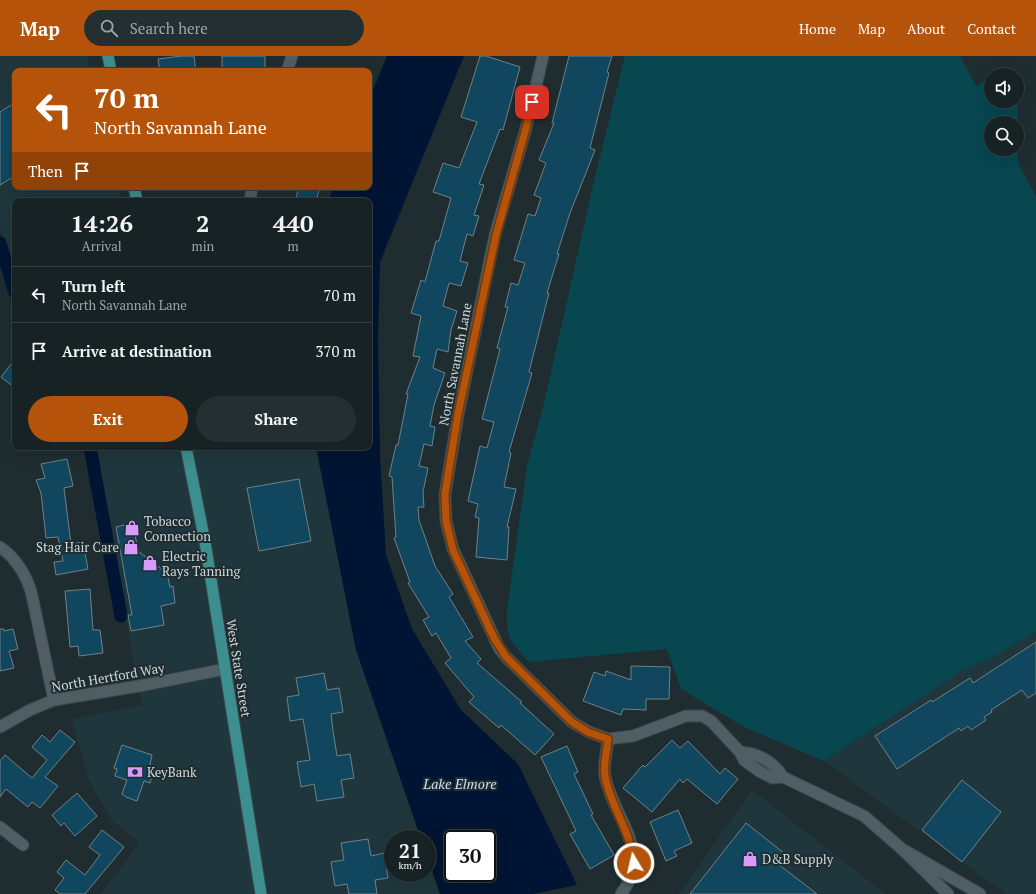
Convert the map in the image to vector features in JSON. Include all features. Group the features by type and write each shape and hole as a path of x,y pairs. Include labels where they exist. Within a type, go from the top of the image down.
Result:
{"main road":[{"path":"108,56 110,68"},
{"name":"West State Street","path":"187,450 205,542 261,894"}],"street":[{"path":"288,68 292,56"},
{"name":"North Savannah Lane","path":"543,56 525,132 496,235 461,399 445,494 446,521 453,550 494,638 506,657 572,722 588,732 608,739 633,736 686,716 702,716 711,721 740,752 744,760 759,771 772,778 783,777 864,816 902,849"},
{"path":"0,547 8,552 18,564 26,577 31,591 54,700"},
{"name":"North Hertford Way","path":"0,727 30,710 54,700 145,685 225,669"},
{"path":"608,739 604,774 633,847 634,863 630,883 621,894"},
{"path":"0,827 23,845"},
{"path":"902,849 948,894"},
{"path":"902,849 980,894"}],"shaded area":[{"path":"0,56 87,56 90,68 12,68 12,190 120,190 121,198 12,198 12,269 0,227"},
{"path":"625,56 960,56 976,86 984,81 984,108 1018,108 1017,116 984,116 984,156 1018,156 1019,165 1036,196 1036,632 997,655 962,671 824,761 744,727 681,689 667,649 529,662 510,639 507,628 507,610 527,466 544,403 593,185"},
{"path":"94,450 317,450 356,650 418,830 384,830 384,882 436,882 440,894 101,894 140,842 112,821 88,778 72,719 142,705"},
{"path":"1036,632 1036,894 1006,894 824,761 962,671 997,655"},
{"path":"752,790 886,894 679,894"}],"water":[{"name":"Lake Elmore","path":"387,56 464,56 380,262 378,339 380,455 386,555 412,629 461,710 518,764 577,885 533,894 440,894 436,882 436,830 418,830 356,650 317,450 372,450 372,198 329,198 333,190 372,190 372,93"}],"building":[{"path":"194,56 196,68 160,68 158,59"},
{"path":"222,56 265,56 265,68 222,68"},
{"path":"480,56 486,56 520,67 503,130 500,129 479,184 484,185 474,215 479,216 473,236 467,234 460,261 468,263 461,286 449,283 443,306 457,311 451,330 448,352 437,349 433,368 445,373 434,405 430,426 435,427 432,446 424,444 419,466 428,468 423,492 424,507 418,507 419,520 435,566 453,594 449,597 473,637 465,641 481,659 477,663 522,702 520,703 554,734 535,755 501,725 499,728 469,702 474,697 445,663 451,658 436,633 432,636 423,620 429,617 408,583 410,582 394,538 396,537 392,477 389,476 396,445 398,445 408,394 406,394 420,357 413,356 421,316 411,313 421,280 425,282 436,241 439,241 451,198 433,192 443,163 459,168 477,122 461,117"},
{"path":"569,56 612,56 590,148 595,150 570,213 557,254 559,254 547,293 549,293 529,372 532,373 509,452 511,453 504,487 516,489 507,527 509,527 507,560 476,557 479,518 475,517 478,504 468,501 480,446 487,448 494,422 482,419 500,349 497,348 508,307 505,307 511,283 518,285 525,263 514,260 528,214 535,216 541,198 534,195 546,163 539,160 554,123 552,123"},
{"path":"11,105 12,107 12,178 0,185 0,112"},
{"path":"298,190 319,190 317,198 296,198"},
{"path":"12,363 12,386 1,377"},
{"path":"67,459 73,486 64,488 71,544 83,542 88,569 56,575 54,562 63,561 58,537 46,538 41,493 36,480 45,478 41,464"},
{"path":"299,479 311,541 259,551 247,488"},
{"path":"133,523 138,551 167,573 170,587 173,586 175,603 161,606 164,625 131,631 128,615 132,615 116,527"},
{"path":"90,589 93,630 100,630 103,653 79,656 78,646 70,647 65,591"},
{"path":"0,629 4,629 4,631 13,629 18,649 9,651 14,668 0,671"},
{"path":"1036,642 1036,693 1028,698 1022,690 991,710 992,712 984,717 986,720 971,730 968,726 961,731 959,728 897,769 875,736 931,700 932,702 970,678 973,683"},
{"path":"631,666 670,667 669,699 646,699 646,710 623,709 621,715 583,701 594,672 605,676 606,671 631,680"},
{"path":"324,673 327,690 339,688 343,712 331,714 337,756 350,754 354,778 341,780 344,797 317,801 314,784 301,787 297,762 310,760 303,719 290,721 287,697 299,695 296,678"},
{"path":"60,730 75,742 45,777 58,786 40,808 32,802 28,807 6,789 0,797 0,761 5,755 32,778 47,760 32,747 42,735 50,742"},
{"path":"672,740 680,748 688,741 720,774 725,768 738,779 717,804 687,779 683,783 680,779 652,812 623,788 643,765 645,767"},
{"name":"KeyBank","path":"122,745 152,755 150,765 155,767 150,783 144,781 137,801 122,794 127,780 115,776 117,769 114,768"},
{"path":"567,746 578,772 574,774 593,814 591,815 614,855 590,869 570,834 576,831 541,757"},
{"path":"962,780 1001,812 962,862 922,830"},
{"path":"77,793 97,816 75,836 64,823 61,826 52,815"},
{"path":"678,810 692,843 674,851 677,856 666,861 650,822"},
{"name":"D&B Supply","path":"746,823 785,854 778,864 817,894 690,894"},
{"path":"102,830 124,847 85,894 60,894 55,890 64,878 57,872 66,860 85,875 100,855 89,847"},
{"path":"368,839 371,856 384,853 384,879 375,880 377,894 349,894 347,884 335,886 331,862 344,860 341,843"}],"waterway":[{"path":"0,243 12,283"},
{"path":"91,450 121,616"}],"place":[{"name":"Tobacco Connection","path":"132,528"},
{"name":"Stag Hair Care","path":"131,547"},
{"name":"Electric Rays Tanning","path":"150,563"},
{"name":"KeyBank","path":"135,772"},
{"name":"D&B Supply","path":"750,859"}],"route":[{"path":"532,102 496,235 458,414 445,494 446,521 453,550 499,648 506,657 572,722 588,732 608,739 604,774 633,847 634,863"}]}
